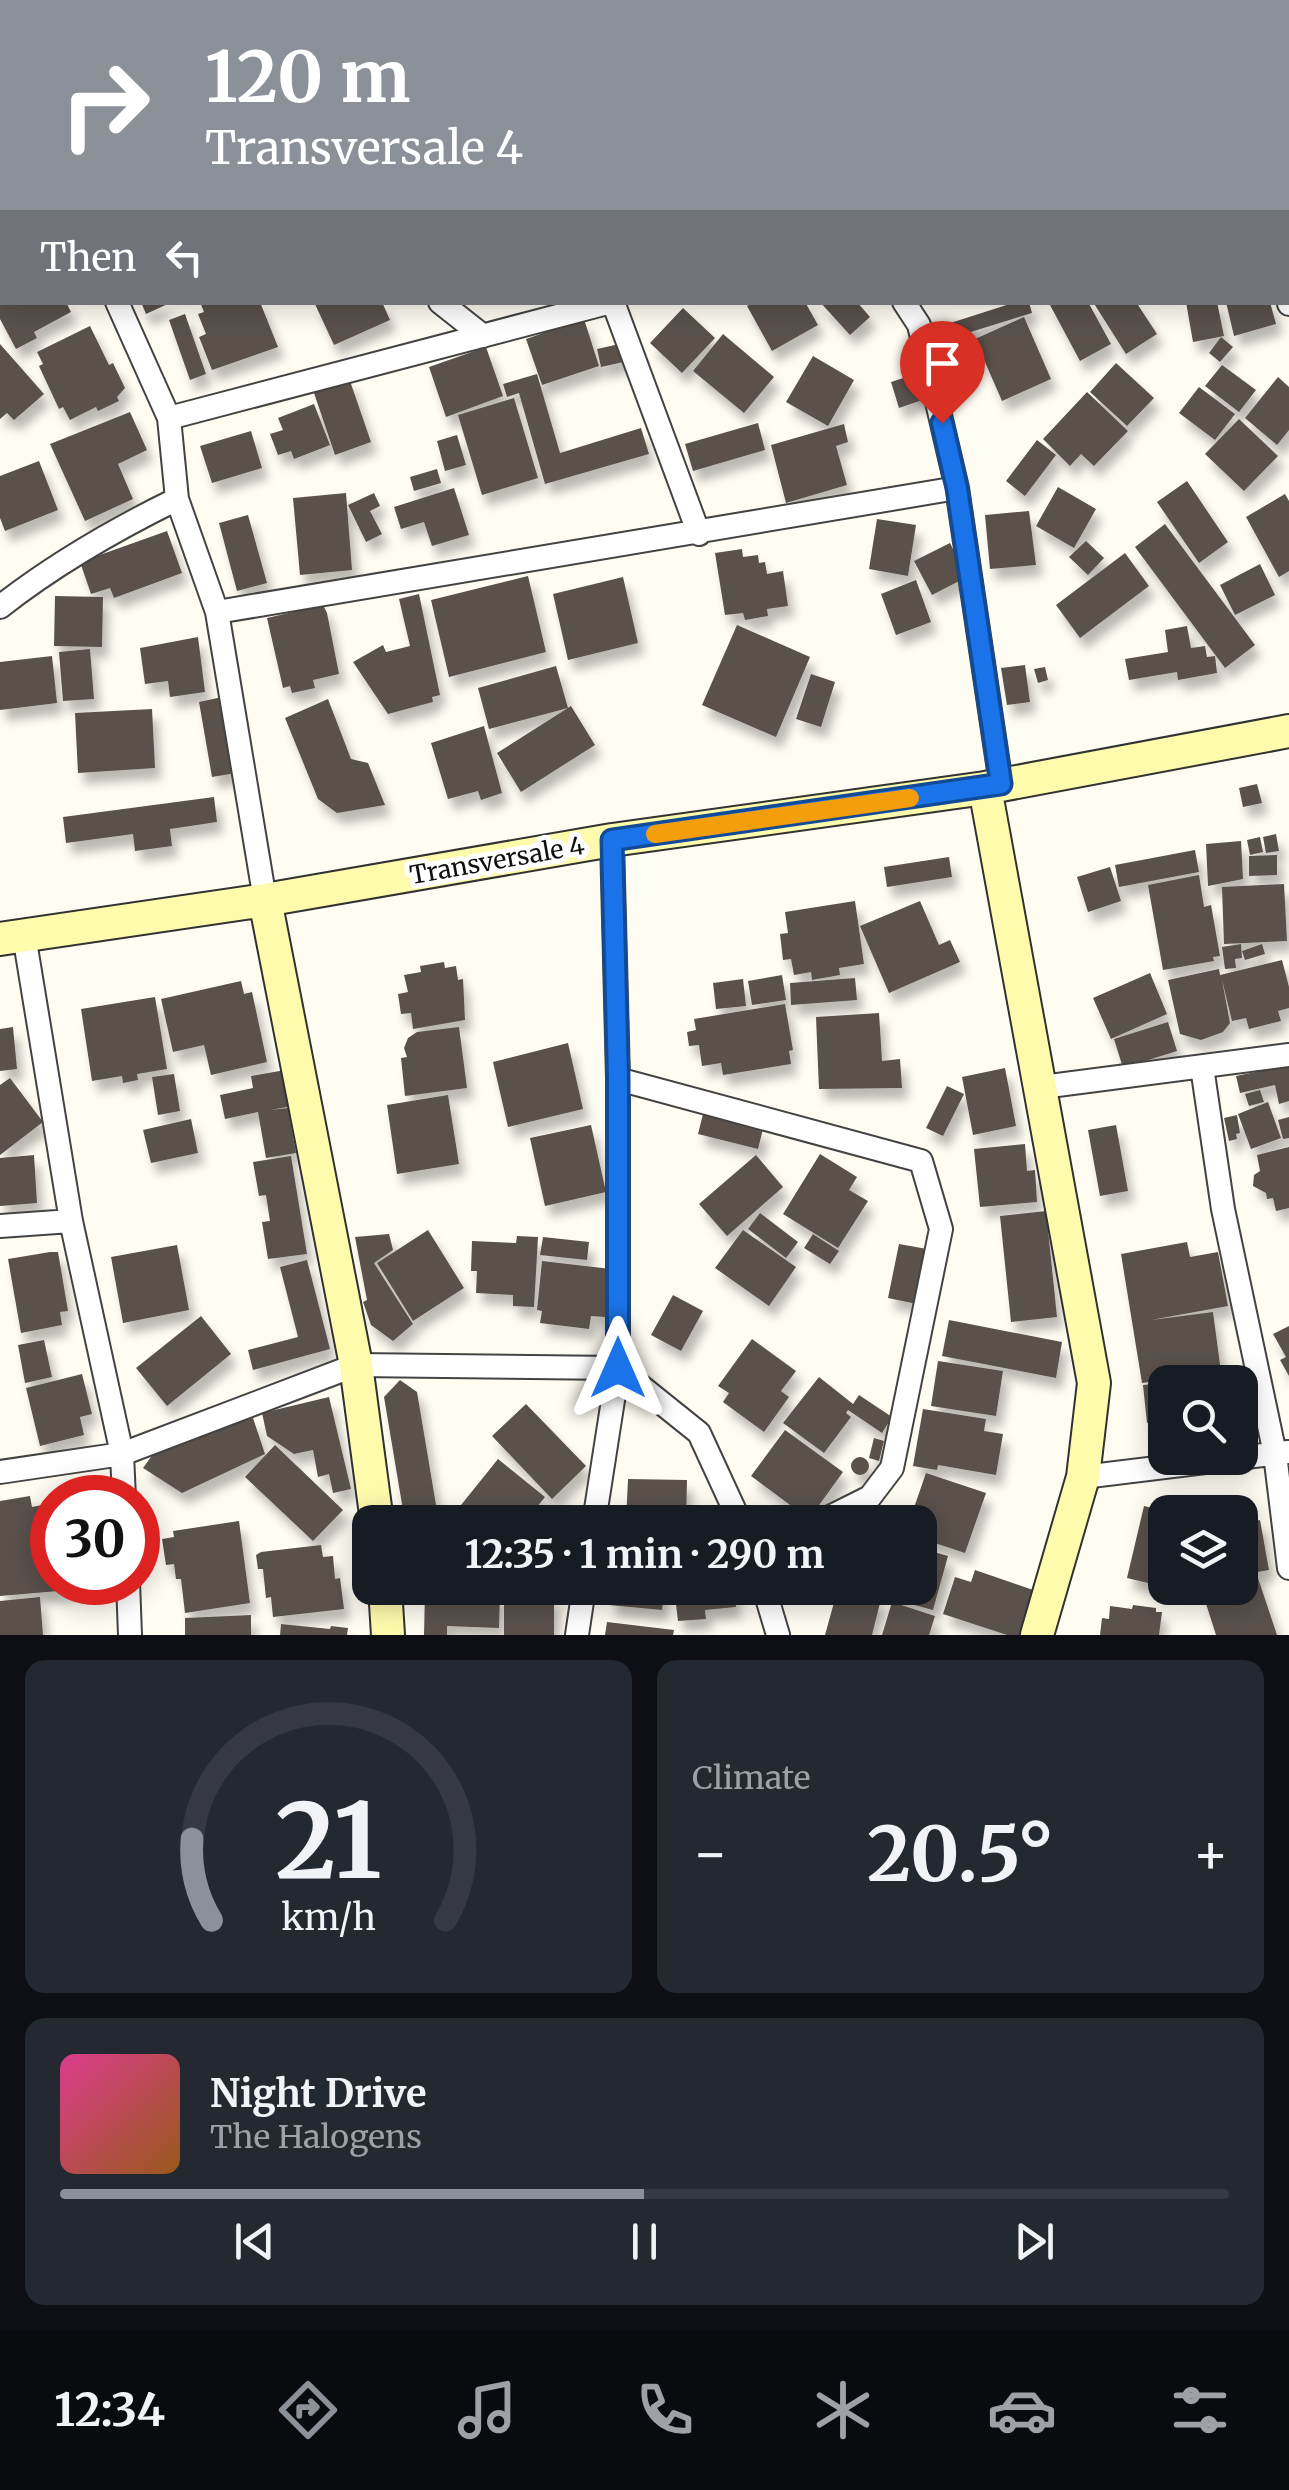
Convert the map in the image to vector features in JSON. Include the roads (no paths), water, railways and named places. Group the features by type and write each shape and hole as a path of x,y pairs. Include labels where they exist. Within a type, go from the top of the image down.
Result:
{"street":[{"path":"119,305 169,418 177,499 216,612 265,900 356,1366 375,1505"},
{"path":"444,305 484,336"},
{"path":"169,418 601,305"},
{"path":"613,305 699,534"},
{"path":"906,305 919,325 957,488 993,786 1094,1382 1083,1478 1036,1635"},
{"path":"216,612 957,488"},
{"path":"0,607 46,571 102,536 177,499"},
{"name":"Transversale 4","path":"12,937 265,900 612,840 993,786 1289,731"},
{"path":"597,1505 618,1368 618,1078 612,840"},
{"path":"12,937 122,1454 123,1475"},
{"path":"1042,1087 1289,1055"},
{"path":"1202,1066 1224,1209 1282,1453 1289,1568"},
{"path":"618,1078 921,1161 941,1229 892,1468 870,1497 854,1505"},
{"path":"0,1226 72,1221"},
{"path":"0,1472 122,1454 356,1366 618,1368 699,1433 732,1505"},
{"path":"1083,1478 1282,1453"},
{"path":"129,1605 130,1635"},
{"path":"386,1605 388,1635"},
{"path":"577,1635 581,1605"},
{"path":"769,1605 778,1635"}]}
